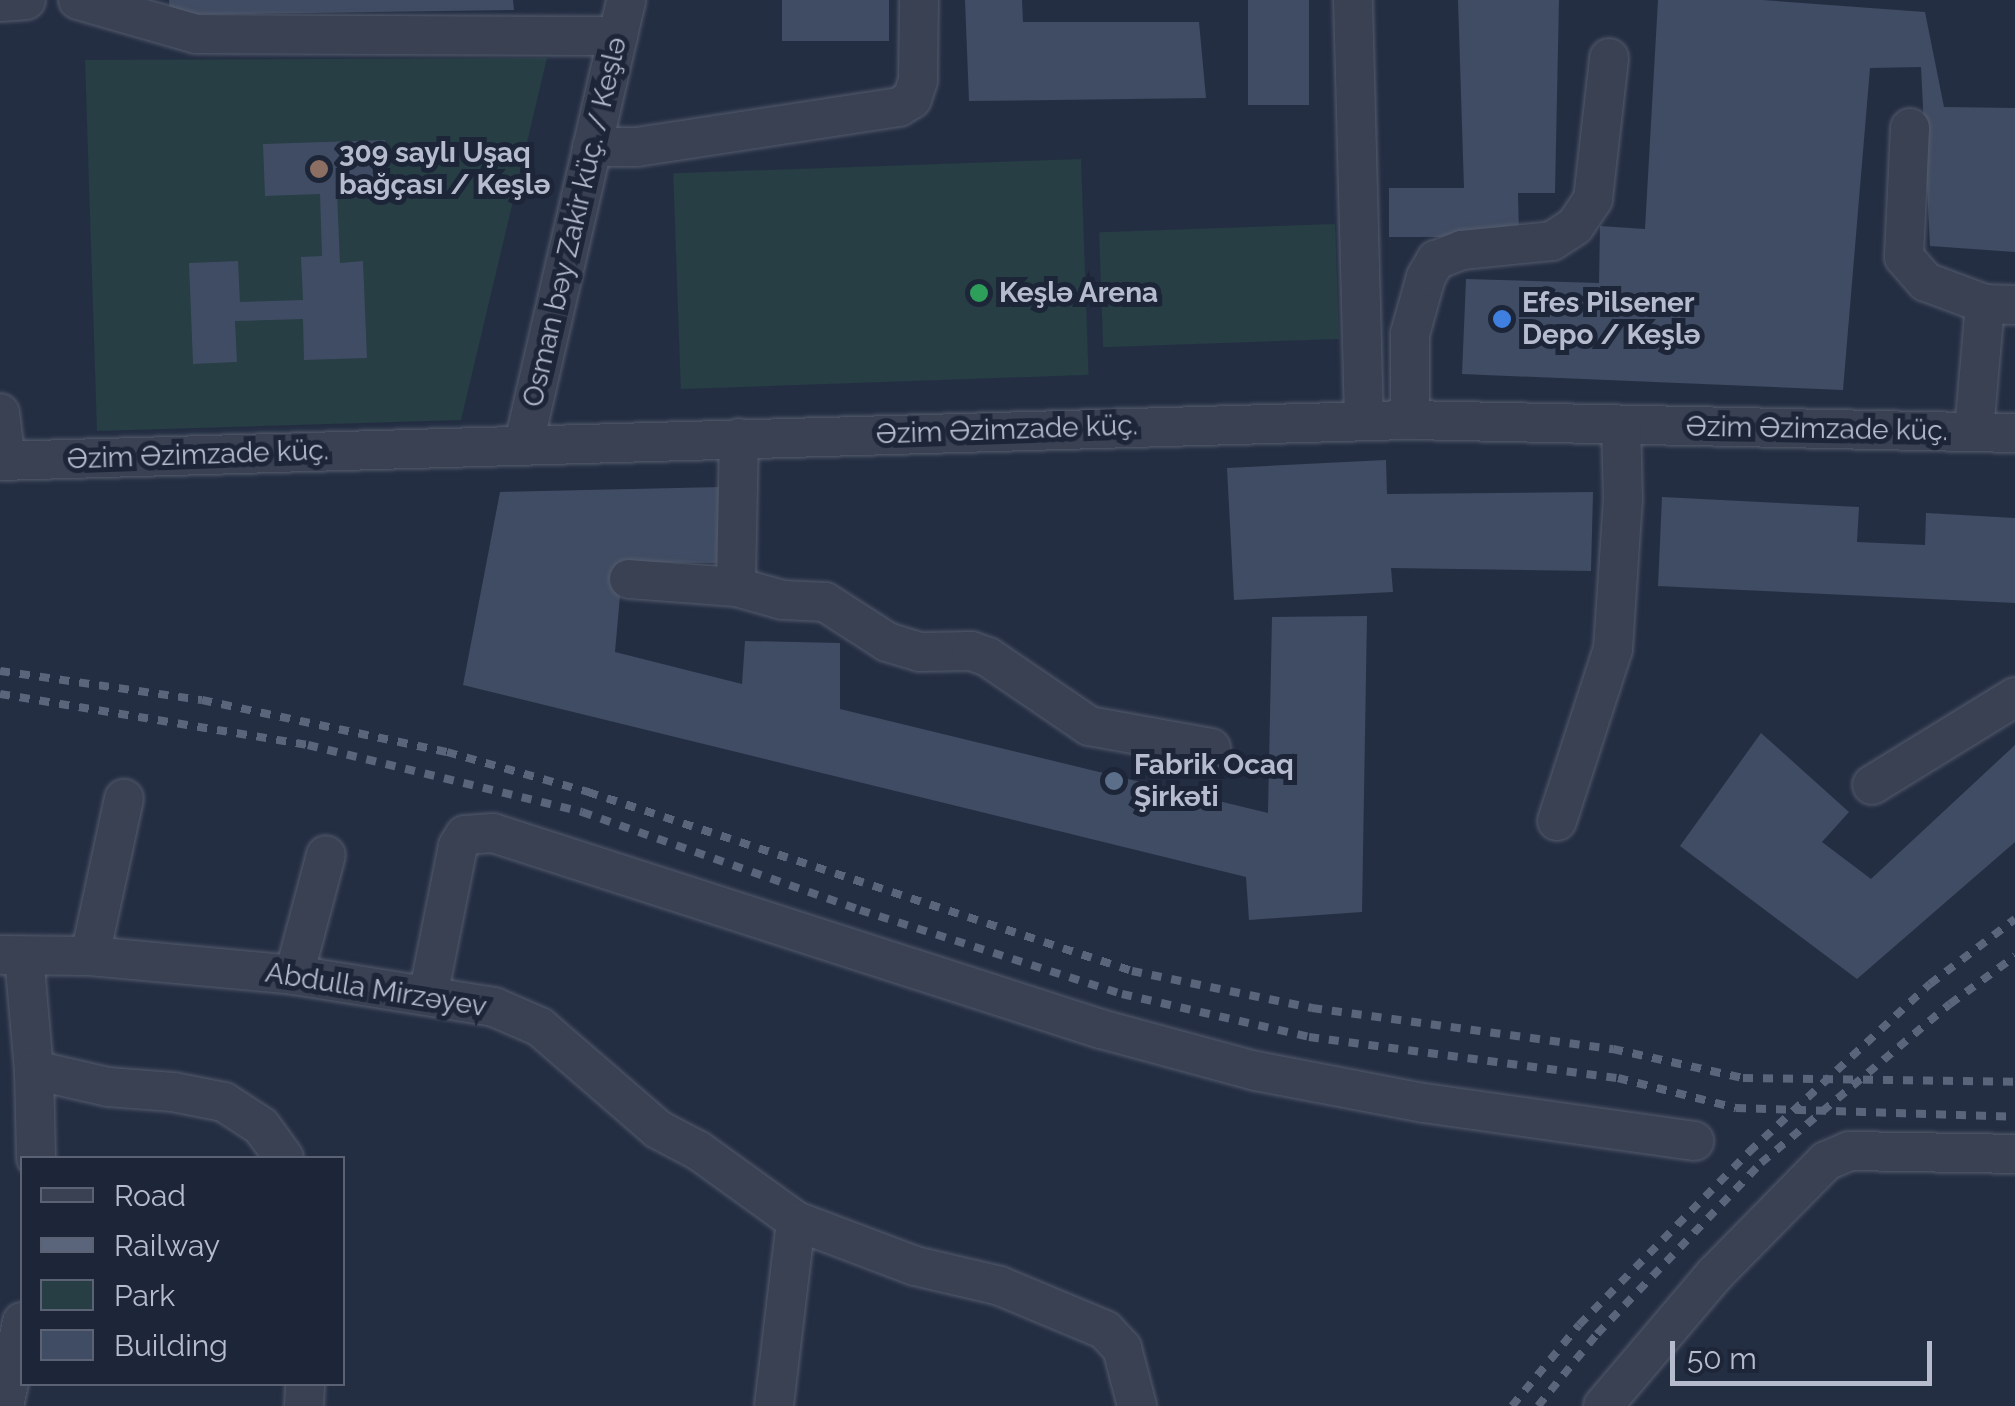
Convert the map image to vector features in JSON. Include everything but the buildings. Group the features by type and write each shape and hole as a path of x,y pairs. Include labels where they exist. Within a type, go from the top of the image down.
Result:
{"street":[{"path":"0,2 26,0"},
{"path":"78,0 196,34 622,18"},
{"path":"592,148 637,147 899,107 912,99 918,80 919,0"},
{"path":"1353,0 1364,421"},
{"name":"Osman bəy Zakir küç. / Keşlə","path":"524,444 622,18"},
{"path":"1410,420 1410,334 1426,277 1436,260 1462,250 1552,241 1575,226 1593,199 1609,58"},
{"path":"1910,128 1904,258 1926,282 2000,304 1974,431"},
{"path":"0,412 3,461"},
{"name":"Əzim Əzimzade küç.","path":"3,461 1410,420 2015,433"},
{"path":"1557,821 1613,648 1622,500 1621,426"},
{"path":"736,587 739,438"},
{"path":"629,579 736,587 783,600 825,602 887,642 920,652 971,651 988,657 1090,726 1211,748"},
{"path":"1872,785 2015,697"},
{"path":"90,956 124,799"},
{"path":"428,996 458,846 465,836 492,832 1100,1030 1256,1071 1424,1103 1694,1141"},
{"path":"294,975 326,855"},
{"path":"12,956 34,1070 36,1156"},
{"name":"Abdulla Mirzəyev","path":"12,956 90,956 294,975 494,1007 540,1027 660,1130 699,1151 796,1221 916,1266 1000,1286 1105,1330 1122,1348 1137,1406"},
{"path":"34,1070 108,1087 173,1092 224,1102 253,1119 282,1156"},
{"path":"1603,1406 1714,1275 1826,1161 1850,1151 2015,1154"},
{"path":"774,1406 796,1221"},
{"path":"4,1393 20,1330"}],"green space":[{"path":"547,58 461,420 97,431 85,60"},
{"path":"1081,159 1089,375 681,389 673,173"},
{"path":"1335,224 1339,339 1103,347 1099,232"}],"railway":[{"path":"0,671 202,700 447,752 588,792 1132,971 1312,1008 1613,1049 1743,1078 2015,1082"},
{"path":"0,694 308,745 582,812 860,910 1122,994 1309,1037 1618,1078 1736,1108 2015,1117"},
{"path":"1512,1406 1579,1325 1749,1152 1930,984 2015,919"},
{"path":"1538,1406 1597,1334 1761,1163 1950,1004 2015,956"}],"place":[{"name":"309 saylı Uşaq bağçası / Keşlə","path":"319,169"},
{"name":"Keşlə Arena","path":"979,293"},
{"name":"Efes Pilsener Depo / Keşlə","path":"1502,319"},
{"name":"Fabrik Ocaq Şirkəti","path":"1114,781"}]}
